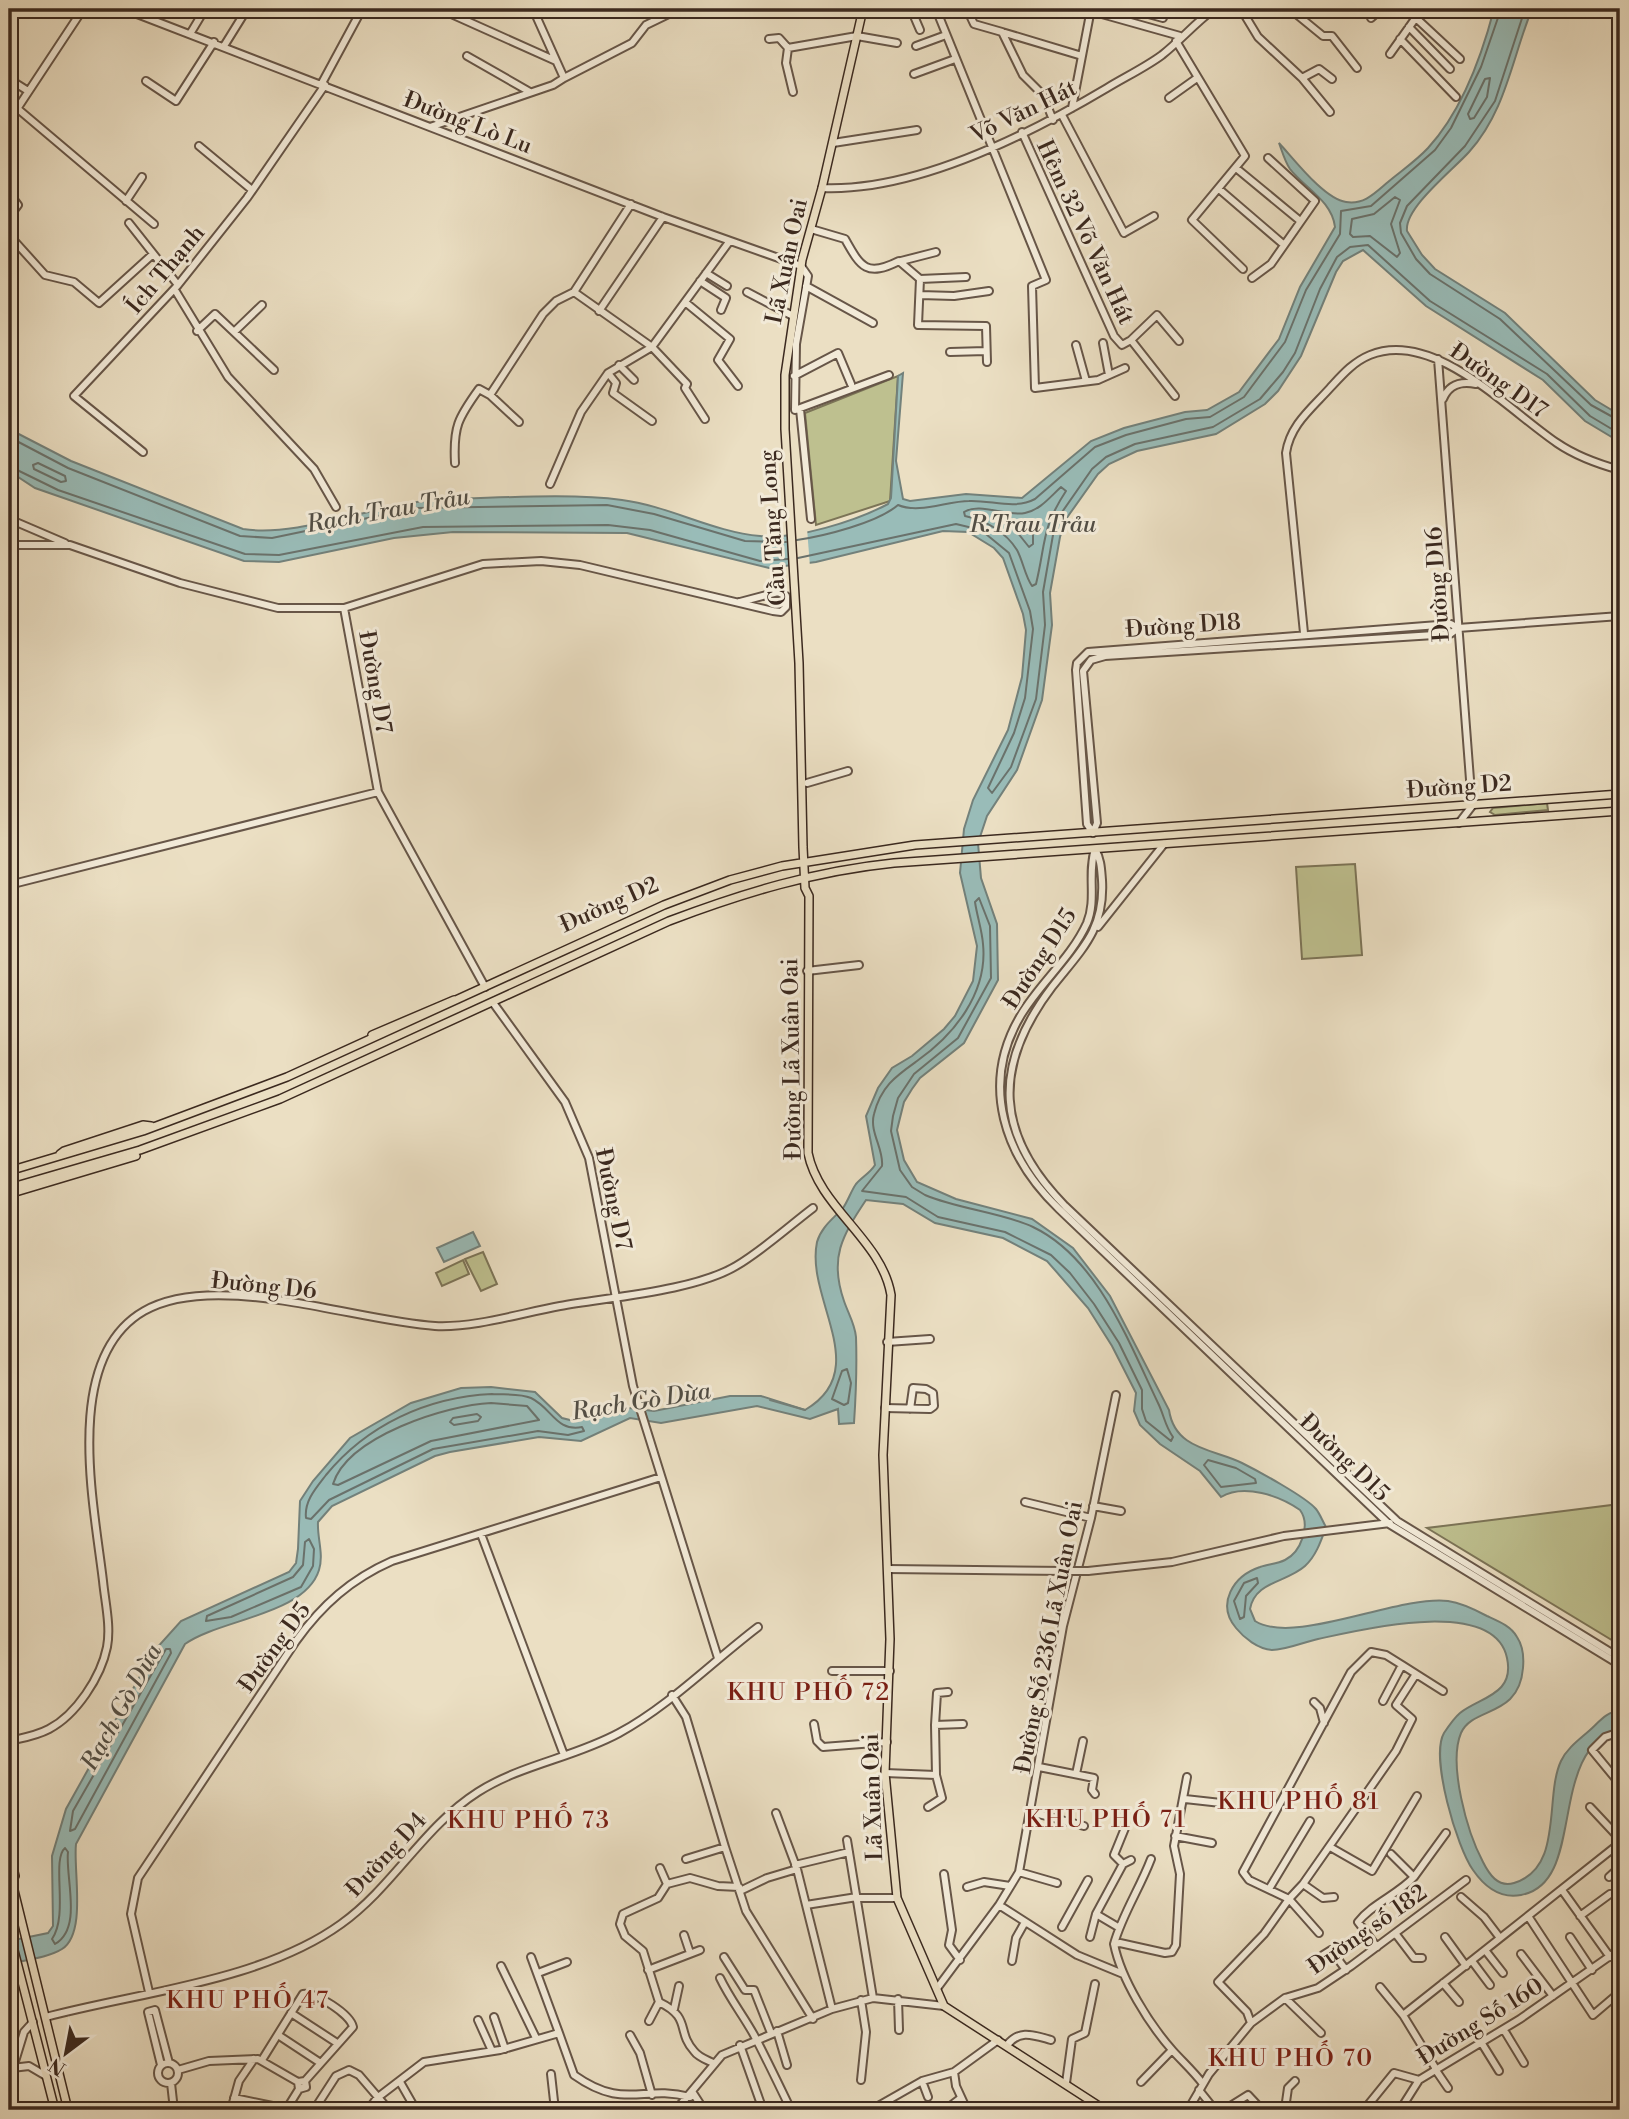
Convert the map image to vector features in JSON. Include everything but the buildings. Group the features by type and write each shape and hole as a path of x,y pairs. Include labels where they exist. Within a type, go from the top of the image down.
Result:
{"main road":[{"path":"822,188 863,9"},
{"name":"Lã Xuân Oai","path":"789,342 802,266 822,188"},
{"name":"Cầu Tăng Long","path":"789,342 785,411 806,861"},
{"name":"Đường D2","path":"9,1169 154,1127 284,1078 719,884 806,861 915,845 1620,794"},
{"name":"Đường D2","path":"9,1188 140,1150 280,1099 494,1004 613,945 693,911 727,898 821,873 937,860 1620,812"},
{"path":"1093,833 1095,849"},
{"name":"Đường Lã Xuân Oai","path":"806,861 809,896 808,1153 824,1191 851,1228"},
{"path":"485,987 494,1004"},
{"path":"308,1068 315,1083"},
{"path":"169,1121 176,1136"},
{"name":"Đường D2","path":"9,1194 135,1157 140,1150"},
{"name":"Lã Xuân Oai","path":"851,1228 877,1261 889,1284 883,1455 890,1671 886,1773 897,1898 944,2006"},
{"path":"9,1852 38,1989 71,2110"},
{"path":"9,1870 23,1918"},
{"path":"9,1931 53,2110"},
{"path":"944,2006 1066,2082 1105,2110"}],"street":[{"path":"9,121 83,9"},
{"name":"Đường Lò Lu","path":"124,9 140,11 190,34 663,217 802,266"},
{"path":"190,34 205,9"},
{"path":"224,46 247,9"},
{"name":"Ích Thạnh","path":"143,452 74,396 177,288 252,190 324,84 362,9"},
{"path":"440,9 556,61"},
{"path":"533,9 564,79"},
{"path":"430,127 564,79 632,43 646,25 679,9"},
{"path":"911,9 920,30"},
{"path":"936,9 1046,280 1032,286 1035,388 1086,381 1125,368"},
{"path":"967,9 974,24 1082,56"},
{"path":"1072,108 1089,9 1178,38 1197,78 1245,156 1192,220 1243,269"},
{"path":"1130,9 1163,18"},
{"name":"Võ Văn Hát","path":"822,188 846,189 939,170 1052,120 1161,56 1178,38 1214,9"},
{"path":"1241,9 1258,37 1302,78 1331,112"},
{"path":"1371,18 1381,9"},
{"path":"1390,54 1422,9"},
{"path":"1296,10 1323,36 1332,36 1357,68"},
{"path":"1416,18 1460,59"},
{"path":"1409,27 1450,69"},
{"path":"1002,32 1023,75 1043,95 1052,120"},
{"path":"916,46 946,35"},
{"path":"788,48 857,36 897,43"},
{"path":"769,39 779,38 788,48 786,63 793,92"},
{"path":"1401,39 1456,97"},
{"path":"145,81 176,101 214,42"},
{"path":"467,56 530,92"},
{"path":"914,74 955,59"},
{"path":"1302,78 1319,69 1332,79"},
{"path":"1170,98 1197,78"},
{"path":"9,79 28,91"},
{"path":"18,109 154,225"},
{"path":"1062,115 1124,233 1154,216"},
{"path":"833,143 917,130"},
{"name":"Hẻm 32 Võ Văn Hát","path":"1022,132 1110,329 1120,344 1125,345 1131,340 1175,396"},
{"path":"199,146 252,190"},
{"path":"1252,278 1271,264 1299,220 1315,201 1268,158"},
{"path":"1236,168 1299,220"},
{"path":"126,201 142,177"},
{"path":"1219,189 1283,244"},
{"path":"9,193 18,205 9,217"},
{"path":"490,395 543,314 556,300 573,292 631,204"},
{"path":"599,311 663,217"},
{"path":"129,223 177,288 197,331 228,377 314,470 336,508"},
{"path":"810,229 845,239 856,260 870,269 884,269 899,261 936,252"},
{"path":"9,235 45,275 74,282 99,303 153,254"},
{"path":"550,484 581,412 608,373 652,347 729,242"},
{"path":"899,261 920,279 965,277"},
{"path":"802,266 808,276 794,376 811,519"},
{"path":"706,273 727,286"},
{"path":"920,279 918,325 986,326 987,362"},
{"path":"700,281 726,299 721,310"},
{"path":"806,286 873,323"},
{"path":"920,295 954,296 989,291"},
{"path":"573,292 652,347 687,384 685,387 705,419"},
{"path":"747,292 793,316"},
{"path":"685,302 730,339 718,360 738,386"},
{"path":"235,331 261,305"},
{"path":"197,331 215,314 274,370"},
{"path":"1131,340 1157,315 1179,341"},
{"path":"1103,344 1109,375"},
{"path":"1076,345 1086,381"},
{"path":"950,352 986,351"},
{"name":"Đường D17","path":"1304,633 1286,453 1293,427 1348,369 1372,354 1408,351 1438,359 1478,384 1558,444 1584,458 1620,470"},
{"path":"794,376 838,353 851,384"},
{"name":"Đường D16","path":"1438,359 1472,806"},
{"path":"620,365 634,380"},
{"path":"608,373 616,383 613,393 652,421"},
{"path":"797,410 889,375"},
{"path":"1441,404 1446,391 1455,384 1478,384"},
{"path":"455,463 453,433 459,416 479,389 490,395 519,422"},
{"path":"9,519 70,545 180,583 255,605 289,609 344,608 483,564 541,561 580,565 773,611 781,612 786,607 786,596 778,592 740,602"},
{"path":"9,545 70,545"},
{"name":"Đường D7","path":"344,608 378,792 485,987"},
{"name":"Đường D18","path":"1093,833 1097,823 1083,671 1091,660 1105,656 1450,634 1458,628 1620,615"},
{"name":"Đường D18","path":"1093,833 1087,824 1076,670 1077,663 1088,652 1096,649 1304,633 1451,624 1458,628"},
{"path":"807,783 848,771"},
{"path":"9,885 378,792"},
{"path":"1460,823 1472,806"},
{"path":"1095,931 1164,844"},
{"name":"Đường D15","path":"1095,849 1101,860 1103,904 1095,931 1030,1019 1016,1049 1010,1085 1014,1127 1028,1162 1065,1206 1389,1524 1620,1665"},
{"name":"Đường D15","path":"1095,849 1092,859 1093,902 1075,943 1022,1013 1008,1048 1002,1083 1004,1120 1018,1160 1042,1193 1397,1521 1620,1658"},
{"path":"1075,943 1083,949"},
{"path":"807,971 859,965"},
{"name":"Đường D7","path":"494,1004 565,1102 583,1139 593,1171 633,1386 661,1477"},
{"path":"1022,1013 1030,1019"},
{"name":"Đường D6","path":"9,1741 46,1731 65,1717 93,1680 104,1657 107,1621 92,1478 91,1413 98,1372 108,1348 142,1312 162,1302 224,1295 440,1326 690,1283 734,1267 813,1208"},
{"path":"887,1342 930,1339"},
{"path":"885,1408 910,1409 933,1408 933,1393 926,1389 913,1388 910,1409"},
{"name":"Đường Số 236 Lã Xuân Oai","path":"938,1987 999,1905 1019,1872 1063,1626 1091,1518 1116,1395"},
{"path":"661,1477 718,1658"},
{"name":"Đường D5","path":"149,1993 131,1914 138,1878 306,1627 348,1585 375,1569 661,1477"},
{"path":"1025,1502 1091,1518"},
{"path":"1093,1506 1121,1511"},
{"path":"888,1569 1088,1571 1172,1562 1284,1536 1397,1521"},
{"path":"481,1534 564,1755"},
{"name":"Đường D4","path":"46,2017 263,1964 311,1943 373,1898 424,1837 462,1803 508,1775 618,1734 758,1628"},
{"path":"1319,1933 1289,1899 1249,1880 1243,1872 1362,1658 1370,1652 1386,1656 1443,1691"},
{"path":"1383,1701 1402,1665"},
{"path":"832,1671 890,1671"},
{"path":"1251,2023 1247,2012 1218,1982 1264,1934 1303,1884 1396,1751 1410,1717 1396,1704 1416,1674"},
{"path":"928,1807 942,1798 936,1774 935,1725 937,1693 948,1692"},
{"path":"672,1695 686,1717 746,1912 759,1937 813,2019"},
{"path":"1314,1702 1320,1708 1324,1723"},
{"path":"814,1724 817,1741 823,1748 887,1742"},
{"path":"935,1725 963,1724"},
{"path":"1620,1732 1605,1737 1592,1750 1620,1784"},
{"path":"1076,1774 1083,1741"},
{"path":"1039,1767 1094,1778 1092,1790 1095,1794"},
{"path":"886,1773 936,1774"},
{"path":"1114,1944 1120,1942 1165,1953 1172,1952 1176,1945 1180,1874 1175,1836 1188,1777"},
{"path":"1330,1847 1372,1871 1417,1796"},
{"path":"1185,1799 1221,1803"},
{"path":"1403,2015 1620,1841 1590,1807"},
{"path":"1031,1812 1084,1826"},
{"path":"776,1813 796,1867 832,2009"},
{"path":"1269,1889 1310,1821"},
{"path":"1123,1864 1114,1855 1125,1828"},
{"path":"1377,1947 1358,1922 1366,1912 1391,1898 1414,1877 1446,1833"},
{"path":"1175,1836 1212,1843"},
{"path":"847,1840 873,1998"},
{"path":"687,1859 725,1847"},
{"path":"674,2009 659,2002 643,1951 625,1936 620,1919 622,1914 658,1898 667,1884 690,1878 739,1889 796,1867 849,1852"},
{"path":"1391,1854 1414,1877"},
{"path":"1151,1859 1118,1927 1114,1944 1123,1974 1215,2110"},
{"path":"1090,1937 1096,1914 1123,1864 1131,1860"},
{"path":"1609,1877 1620,1867"},
{"path":"660,1868 667,1884"},
{"path":"1019,1872 1057,1883"},
{"path":"944,1874 952,1930 949,1945 960,1960"},
{"path":"1062,1927 1088,1880"},
{"name":"Đường số 182","path":"1201,2087 1251,2023 1285,1998 1318,1988 1346,1970 1466,1880"},
{"path":"967,1887 984,1882 1010,1886"},
{"path":"1303,1884 1323,1898 1334,1897"},
{"path":"1562,1890 1610,1957"},
{"path":"1580,1916 1610,1894"},
{"path":"806,1905 858,1897 897,1898"},
{"path":"1461,1897 1484,1917 1500,1938"},
{"path":"999,1905 1077,1955 1123,1974"},
{"path":"1096,1914 1118,1927"},
{"path":"1528,1916 1593,2015 1620,1993"},
{"path":"1012,1962 1016,1938 1025,1922"},
{"path":"1395,1933 1414,1958 1422,1958"},
{"path":"684,1935 690,1953"},
{"path":"1445,1937 1490,1985"},
{"path":"1570,1937 1592,1970"},
{"name":"Đường Số 160","path":"1364,2110 1394,2073 1419,2080 1504,2030 1620,1949"},
{"path":"648,1970 700,1950"},
{"path":"1323,1955 1331,1950 1346,1970"},
{"path":"1485,1950 1503,1973"},
{"path":"1521,1954 1553,1996"},
{"path":"531,1956 570,2070 582,2081 607,2093 621,2096 672,2092 691,2095 704,2110"},
{"path":"724,1957 745,1990 754,1990 787,2065"},
{"path":"538,1973 567,1962"},
{"path":"501,1966 536,2038"},
{"path":"720,1978 732,2004 739,2009 756,2039 791,2110"},
{"path":"1443,1983 1459,2002"},
{"path":"1066,2082 1072,2039 1085,2033 1095,1984"},
{"path":"679,1986 674,2009 692,2049 713,2063"},
{"path":"1380,1987 1403,2015 1448,2088"},
{"path":"234,2098 287,2110 301,2084 353,2027 348,2018 337,2010 306,1993 262,2060"},
{"path":"676,2110 722,2054 832,2009 873,1998 944,2006"},
{"path":"1285,1998 1321,2033"},
{"path":"898,1999 899,2030"},
{"path":"860,2000 866,2032 861,2080"},
{"path":"649,2021 659,2002"},
{"path":"171,2083 160,2079 158,2070 161,2065 148,2011 155,2010 169,2063 178,2070"},
{"path":"291,2013 337,2043"},
{"path":"494,2017 505,2049"},
{"path":"478,2020 492,2051"},
{"path":"9,2081 24,2032 33,2022"},
{"path":"1504,2030 1524,2063"},
{"path":"368,2110 377,2098 431,2059 505,2049 559,2033"},
{"path":"1007,2045 1012,2038 1025,2033 1052,2040"},
{"path":"278,2035 319,2062"},
{"path":"630,2035 640,2053 652,2095"},
{"path":"871,2110 922,2081 954,2072 998,2040"},
{"path":"1481,2042 1499,2071"},
{"path":"740,2045 763,2110"},
{"path":"1141,2082 1172,2050"},
{"path":"231,2110 239,2081 254,2059"},
{"path":"178,2070 209,2062 254,2059 262,2060 301,2084"},
{"path":"161,2065 169,2063"},
{"path":"12,2068 29,2066 46,2076"},
{"path":"171,2083 177,2078 178,2070"},
{"path":"314,2110 336,2076 349,2070 359,2075 389,2110"},
{"path":"954,2072 967,2110"},
{"path":"551,2074 555,2110"},
{"path":"1401,2110 1419,2080"},
{"path":"922,2081 928,2097"},
{"path":"1292,2110 1286,2102 1288,2088 1295,2081"},
{"path":"400,2082 416,2110"},
{"path":"171,2083 174,2110"},
{"path":"1188,2110 1201,2087"},
{"path":"1224,2110 1248,2095 1262,2110"},
{"path":"945,2110 961,2098"}],"green space":[{"path":"898,376 890,501 816,525 805,413"},
{"path":"1547,803 1548,810 1495,815 1490,812 1493,808"},
{"path":"1355,864 1362,955 1302,959 1296,867"},
{"path":"483,1252 497,1284 481,1291 465,1259"},
{"path":"463,1260 469,1274 442,1286 436,1273"},
{"path":"1620,1504 1620,1645 1427,1528"}],"water":[{"path":"1494,9 1532,9 1500,102 1482,136 1413,211 1407,231 1422,255 1435,269 1505,313 1595,400 1620,415 1620,442 1585,421 1543,380 1426,306 1363,250 1343,261 1336,272 1301,356 1278,391 1265,404 1216,434 1137,451 1109,464 1098,474 1066,519 1060,537 1050,593 1052,625 1042,700 1017,770 987,816 978,843 981,878 997,924 998,980 964,1043 920,1078 912,1089 904,1102 897,1130 904,1160 917,1182 956,1199 1032,1219 1073,1248 1110,1296 1169,1410 1173,1423 1187,1441 1242,1463 1316,1509 1326,1527 1315,1553 1297,1572 1272,1583 1258,1593 1250,1609 1255,1621 1272,1627 1295,1628 1402,1605 1448,1601 1504,1624 1514,1633 1521,1644 1523,1656 1520,1684 1505,1703 1467,1725 1461,1733 1457,1762 1461,1798 1471,1834 1485,1867 1499,1882 1514,1883 1530,1875 1540,1863 1550,1830 1556,1776 1561,1761 1570,1748 1604,1717 1620,1711 1620,1728 1597,1741 1582,1762 1554,1867 1541,1885 1513,1896 1499,1893 1482,1881 1473,1870 1460,1843 1443,1781 1440,1761 1444,1733 1460,1713 1494,1693 1506,1680 1507,1658 1497,1639 1478,1628 1452,1622 1423,1622 1363,1629 1277,1650 1262,1648 1252,1642 1239,1632 1230,1619 1230,1592 1250,1571 1285,1560 1296,1551 1303,1538 1305,1523 1300,1510 1272,1496 1251,1491 1230,1493 1221,1497 1200,1471 1160,1444 1140,1425 1134,1411 1136,1393 1112,1346 1088,1308 1047,1261 1003,1238 935,1223 903,1204 866,1200 850,1225 838,1260 840,1286 856,1337 854,1423 839,1424 838,1409 810,1419 757,1406 661,1423 630,1418 581,1441 539,1437 435,1456 332,1506 318,1522 320,1564 311,1585 280,1607 200,1635 185,1644 76,1844 77,1916 70,1941 50,1955 9,1964 9,1941 48,1933 53,1926 52,1856 66,1809 154,1651 181,1621 289,1572 296,1563 300,1501 313,1481 350,1438 411,1403 461,1388 491,1387 535,1392 562,1418 574,1421 620,1407 654,1411 730,1396 761,1396 805,1410 825,1394 834,1375 836,1354 816,1264 817,1242 825,1227 843,1208 856,1184 875,1165 866,1116 878,1088 892,1068 912,1056 944,1029 955,1016 973,981 977,946 960,873 964,829 973,800 1008,730 1022,677 1026,630 1003,558 994,548 968,532 943,531 816,562 769,568 627,533 453,532 394,538 279,562 244,561 35,488 9,471 9,429 71,461 243,529 291,528 422,501 558,496 639,503 743,534 791,535 826,528 888,504 891,498 898,376 903,373 896,461 903,499 910,501 966,494 1022,498 1091,441 1124,428 1185,412 1207,410 1239,392 1279,339 1300,287 1335,227 1323,202 1290,169 1279,143 1328,194 1346,202 1358,202 1369,197 1423,153 1451,118 1477,64"},
{"path":"473,1232 480,1246 444,1262 437,1248"}],"pier":[{"path":"807,528 810,567 798,568 795,530"}],"waterway":[{"name":"Rạch Gò Dừa","path":"770,1400 805,1410"}],"district":[{"name":"KHU PHỐ 72","path":"809,1692"},
{"name":"KHU PHỐ 81","path":"1299,1801"},
{"name":"KHU PHỐ 71","path":"1106,1819"},
{"name":"KHU PHỐ 73","path":"529,1820"},
{"name":"KHU PHỐ 47","path":"248,2000"},
{"name":"KHU PHỐ 70","path":"1291,2058"}],"water label":[{"name":"Rạch Trau Trảu","path":"388,510"},
{"name":"R.Trau Trảu","path":"1033,524"}]}
